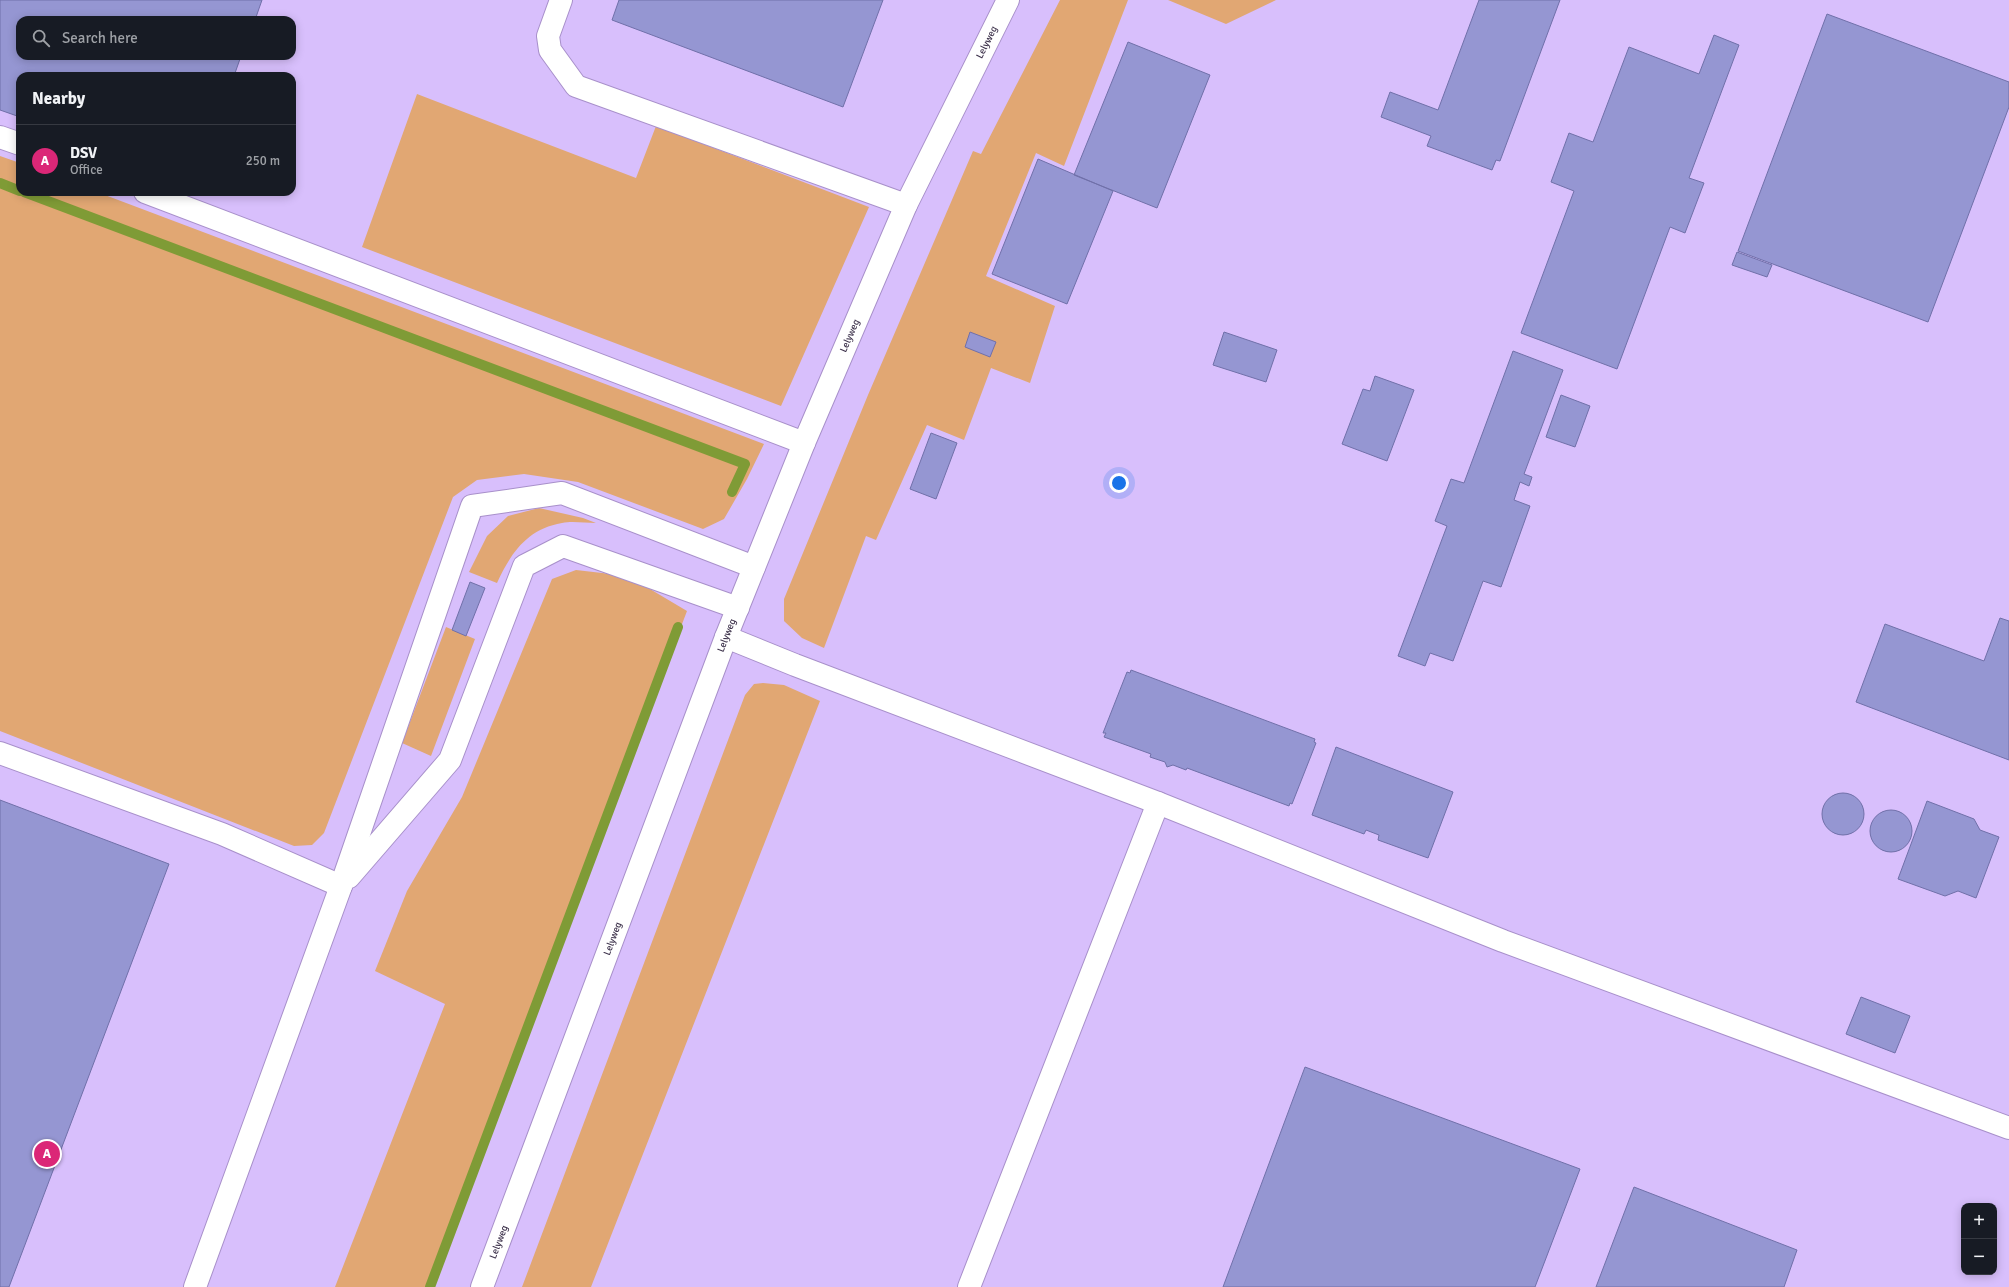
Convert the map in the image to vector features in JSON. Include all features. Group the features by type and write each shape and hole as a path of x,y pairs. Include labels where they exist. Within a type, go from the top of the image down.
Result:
{"street":[{"path":"562,0 548,36 550,50 576,86 906,205"},
{"name":"Lelyweg","path":"482,1287 726,637 804,443 906,205 1008,0"},
{"path":"0,137 16,143"},
{"path":"156,196 804,443"},
{"path":"195,1287 341,886 472,506 562,493 754,567"},
{"path":"341,886 450,760 524,566 563,546 738,608"},
{"path":"726,637 795,665 1158,803 1502,941 2009,1128"},
{"path":"0,753 222,834 341,886"},
{"path":"970,1287 1158,803"}],"shaded area":[{"path":"1060,0 1128,0 1064,166 1036,153 986,276 1055,306 1030,383 991,368 964,440 927,425 876,540 866,536 824,648 802,638 784,621 784,599 868,395 973,151 981,154"},
{"path":"1168,0 1276,0 1226,24"},
{"path":"417,94 636,178 656,126 869,207 781,406 362,247"},
{"path":"0,156 16,162 16,196 108,196 764,444 747,479 724,519 703,529 578,482 524,474 477,480 453,497 324,833 312,845 294,846 0,731"},
{"path":"539,508 583,518 596,523 566,522 550,526 539,531 514,552 497,583 469,572 487,536 508,516"},
{"path":"576,570 628,576 687,611 430,1287 335,1287 445,1004 375,971 407,891 462,797 552,579"},
{"path":"446,627 475,639 431,756 402,743"},
{"path":"763,683 784,685 820,701 591,1287 522,1287 745,695 754,684"}],"building":[{"path":"0,0 262,0 256,16 16,16 16,60 240,60 235,72 16,72 16,116 0,110"},
{"path":"619,0 883,0 843,107 612,20"},
{"path":"1479,0 1560,0 1500,161 1496,160 1492,170 1427,146 1431,136 1381,117 1390,92 1438,110"},
{"path":"1827,14 2009,82 2009,107 1928,322 1738,251"},
{"path":"1714,35 1739,45 1689,178 1704,183 1685,233 1670,227 1617,369 1521,333 1574,191 1551,182 1569,133 1593,142 1629,47 1699,74"},
{"path":"1128,42 1210,75 1157,208 1074,175"},
{"path":"1038,159 1113,191 1067,304 992,274"},
{"path":"1737,252 1772,265 1767,277 1732,265"},
{"path":"970,332 996,342 990,357 965,347"},
{"path":"1224,332 1277,350 1266,382 1213,365"},
{"path":"1513,351 1563,370 1524,474 1532,477 1529,486 1520,482 1514,500 1530,506 1501,587 1483,581 1453,661 1430,653 1425,666 1398,656 1447,526 1435,521 1451,479 1464,483"},
{"path":"1375,376 1414,390 1387,461 1342,444 1363,389 1370,391"},
{"path":"1561,395 1590,406 1575,447 1546,437"},
{"path":"931,433 957,443 936,499 910,489"},
{"path":"470,582 485,588 466,636 452,630"},
{"path":"2000,618 2009,621 2009,760 1856,702 1885,624 1984,661"},
{"path":"1131,670 1315,739 1314,742 1316,743 1292,804 1290,803 1289,806 1187,768 1186,770 1173,765 1167,767 1165,762 1150,757 1151,754 1104,737 1106,733 1103,733 1127,672 1130,673"},
{"path":"1336,747 1453,792 1428,858 1378,840 1379,835 1366,830 1364,834 1312,815"},
{"path":"1839,793 1847,793 1855,796 1861,802 1864,814 1861,826 1855,832 1847,835 1839,835 1831,832 1825,826 1822,818 1822,810 1825,802 1831,796"},
{"path":"0,800 169,864 9,1287 0,1287"},
{"path":"1927,801 1974,819 1980,830 1999,837 1976,898 1958,891 1945,896 1898,879"},
{"path":"1887,810 1895,810 1903,813 1909,819 1912,831 1909,843 1903,849 1895,852 1887,852 1879,849 1873,843 1870,835 1870,827 1873,819 1879,813"},
{"path":"1861,997 1910,1016 1895,1053 1846,1034"},
{"path":"1305,1067 1580,1169 1535,1287 1223,1287"},
{"path":"1634,1187 1797,1250 1784,1287 1596,1287"}],"waterway":[{"path":"0,183 16,189"},
{"path":"35,196 745,464 732,492"},
{"path":"430,1287 678,627"}],"place":[{"name":"DSV","path":"47,1154"}]}
